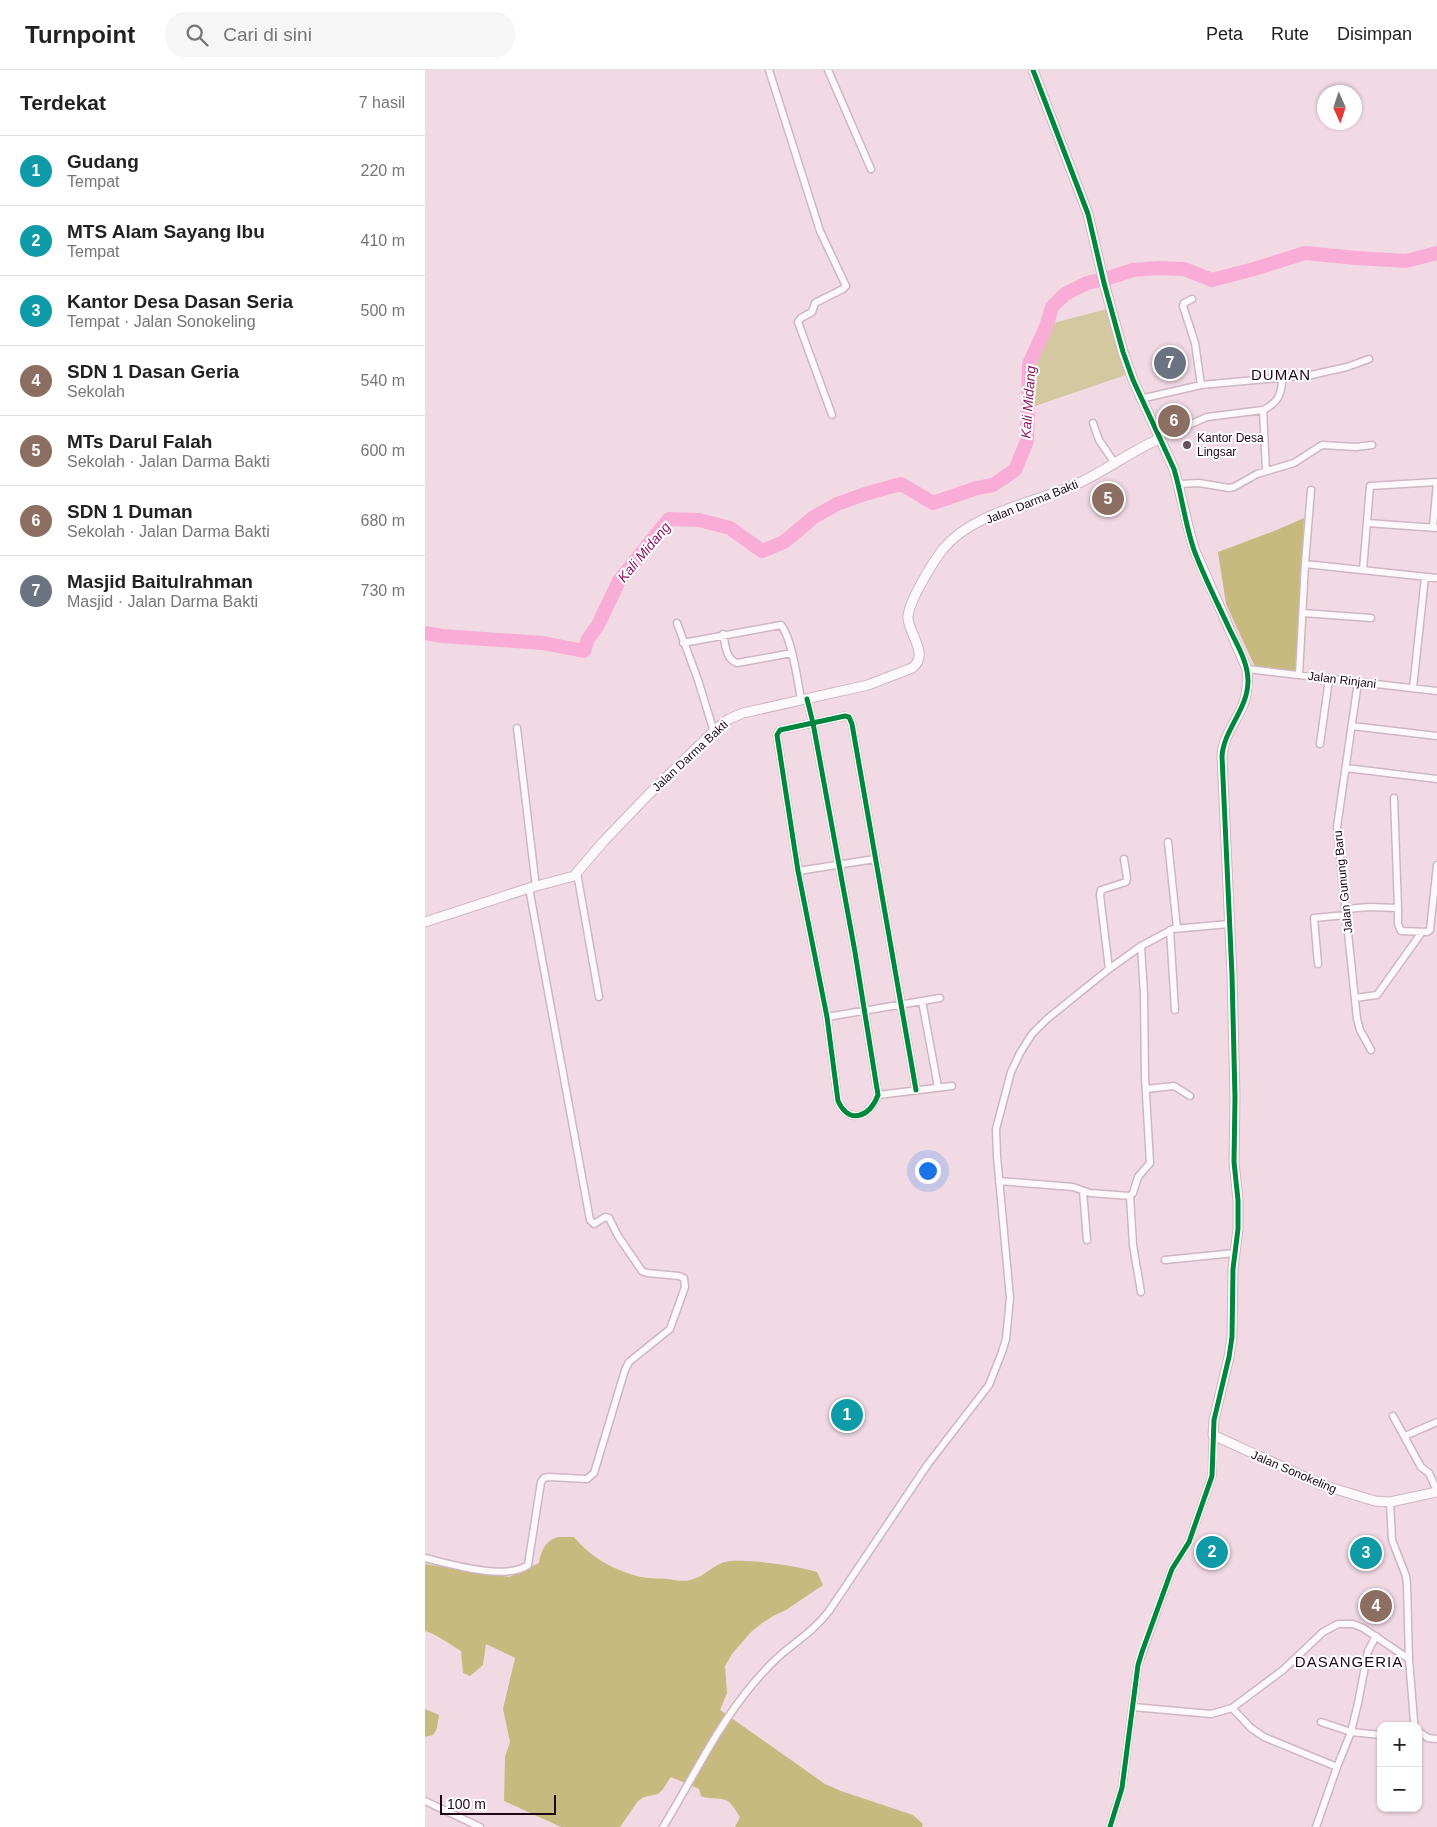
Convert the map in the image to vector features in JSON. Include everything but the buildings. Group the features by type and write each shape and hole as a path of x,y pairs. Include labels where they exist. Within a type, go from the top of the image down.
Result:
{"street":[{"path":"769,70 819,230 846,286 815,303 812,312 798,320 832,415"},
{"path":"829,70 871,169"},
{"path":"1033,70 1088,214 1123,352 1140,398 1179,484 1190,538 1247,669 1248,686 1245,700 1226,738 1222,756 1238,1211 1233,1269 1232,1337 1229,1358 1215,1411 1216,1437 1212,1476 1189,1542 1172,1569 1138,1665 1122,1788 1110,1827"},
{"path":"1193,299 1184,303 1183,306 1195,344 1201,385"},
{"path":"1140,398 1201,385 1311,375 1347,367 1369,359"},
{"path":"1266,470 1263,410 1274,403 1281,395 1282,378"},
{"name":"Jalan Darma Bakti","path":"425,922 533,888 565,880 577,873 603,842 649,794 726,721 743,713 880,682 917,665 919,657 907,616 913,600 940,554 949,542 962,531 990,517 1078,484 1158,437 1207,416 1263,410"},
{"path":"1093,422 1099,440 1114,462"},
{"path":"1179,484 1199,483 1229,488 1234,487 1266,470 1289,465 1322,445 1356,447 1372,444"},
{"path":"1363,570 1369,486 1437,482 1435,528 1367,523"},
{"path":"1299,675 1311,490"},
{"path":"1305,564 1437,578"},
{"path":"1413,688 1425,577"},
{"path":"1303,613 1371,618"},
{"path":"677,623 715,732"},
{"path":"683,643 723,634 781,625 786,633 804,699 813,723 855,952 878,1095 875,1104 861,1115 850,1116 841,1108 837,1094 827,1017 798,871 777,735 780,730 813,723 845,716 851,720 916,1090"},
{"path":"723,634 727,654 732,661 737,663 792,653"},
{"name":"Jalan Rinjani","path":"1247,669 1437,691"},
{"path":"1320,744 1329,678"},
{"name":"Jalan Gunung Baru","path":"1358,682 1337,827 1358,1024 1371,1050"},
{"path":"1352,726 1437,736"},
{"path":"425,1558 458,1566 495,1571 518,1570 529,1566 541,1482 544,1478 549,1477 587,1478 594,1473 625,1370 629,1362 670,1329 685,1287 683,1278 679,1276 642,1271 609,1218 594,1224 590,1220 567,1102 533,888 517,728"},
{"path":"1346,768 1437,779"},
{"path":"1394,798 1399,908 1398,924 1401,931 1427,932 1431,928 1437,865"},
{"path":"1168,842 1177,928"},
{"path":"798,871 875,859"},
{"path":"1109,969 1099,895 1101,890 1105,888 1126,882 1124,859"},
{"path":"577,873 599,997"},
{"path":"1319,964 1314,918 1369,907 1399,908"},
{"path":"663,1827 732,1710 767,1668 783,1652 814,1629 829,1612 923,1471 989,1385 1002,1352 1007,1331 1010,1298 999,1182 997,1129 1006,1089 1015,1063 1027,1042 1039,1026 1109,969 1141,946 1177,928 1229,924"},
{"path":"1170,930 1175,1010"},
{"path":"1355,998 1377,995 1422,932"},
{"path":"1141,946 1150,1163 1138,1177 1133,1193 1130,1196 1133,1244 1141,1292"},
{"path":"827,1017 940,998"},
{"path":"922,1001 938,1087"},
{"path":"878,1095 951,1086"},
{"path":"1146,1088 1174,1086 1190,1096"},
{"path":"999,1182 1073,1187 1089,1193 1130,1196"},
{"path":"1083,1191 1087,1240"},
{"path":"1165,1260 1235,1253"},
{"path":"1393,1416 1421,1467 1429,1473 1437,1491"},
{"path":"1405,1436 1437,1422"},
{"name":"Jalan Sonokeling","path":"1216,1437 1322,1486 1375,1501 1390,1502 1437,1491"},
{"path":"1390,1502 1392,1540 1406,1576 1413,1722"},
{"path":"1133,1707 1211,1714 1232,1708 1283,1670 1331,1626 1338,1624 1353,1624 1368,1630 1409,1659"},
{"path":"1316,1827 1351,1732 1368,1651 1379,1638"},
{"path":"1232,1708 1251,1728 1264,1737 1337,1767"},
{"path":"1321,1722 1351,1732 1377,1735"},
{"path":"1422,1735 1437,1739"},
{"path":"425,1801 480,1827"}],"shaded area":[{"path":"1107,309 1126,375 1032,407 1033,363 1050,324"},
{"path":"1304,518 1295,674 1255,667 1226,604 1218,552"},
{"path":"559,1537 574,1537 588,1551 602,1561 644,1578 688,1581 701,1576 720,1564 731,1561 751,1561 798,1567 817,1572 823,1585 761,1624 751,1632 732,1654 725,1666 727,1693 720,1710 825,1784 913,1815 923,1824 922,1827 735,1827 740,1817 730,1803 724,1800 701,1796 699,1789 671,1777 658,1794 644,1797 638,1801 620,1827 561,1827 504,1801 505,1757 510,1742 503,1709 515,1658 486,1644 483,1665 470,1676 463,1673 461,1651 425,1631 425,1564 509,1577 539,1563 547,1543"},
{"path":"425,1709 439,1715 437,1728 433,1735 425,1737"}],"waterway":[{"name":"Kali Midang","path":"425,633 442,636 543,643 584,651 588,639 598,625 619,581 669,519 699,520 730,528 762,551 784,542 814,517 837,504 865,494 901,484 933,503 977,488 993,485 1015,470 1027,441 1029,364 1046,327 1052,307 1065,294 1087,283 1133,270 1158,268 1184,269 1212,280 1305,253 1406,261 1437,253"}],"cycle path":[{"path":"1033,70 1088,214 1123,352 1133,380 1174,469 1194,550 1241,654 1248,674 1247,691 1244,701 1227,737 1222,756 1232,975 1235,1097 1234,1162 1238,1200 1238,1229 1233,1269 1232,1337 1214,1420 1212,1476 1189,1542 1172,1569 1138,1665 1122,1788 1110,1827"},
{"path":"807,699 813,723 855,952 878,1095 865,1113 854,1116 848,1114 838,1101 827,1017 798,871 777,735 780,730 845,716 849,717 852,724 916,1090"}],"place":[{"name":"Masjid Baitulrahman","path":"1170,363"},
{"name":"SDN 1 Duman","path":"1174,421"},
{"name":"Kantor Desa Lingsar","path":"1187,445"},
{"name":"MTs Darul Falah","path":"1108,499"},
{"name":"Gudang","path":"847,1415"},
{"name":"MTS Alam Sayang Ibu","path":"1212,1552"},
{"name":"Kantor Desa Dasan Seria","path":"1366,1553"},
{"name":"SDN 1 Dasan Geria","path":"1376,1606"}],"district":[{"name":"DUMAN","path":"1281,375"},
{"name":"DASANGERIA","path":"1349,1662"}]}
